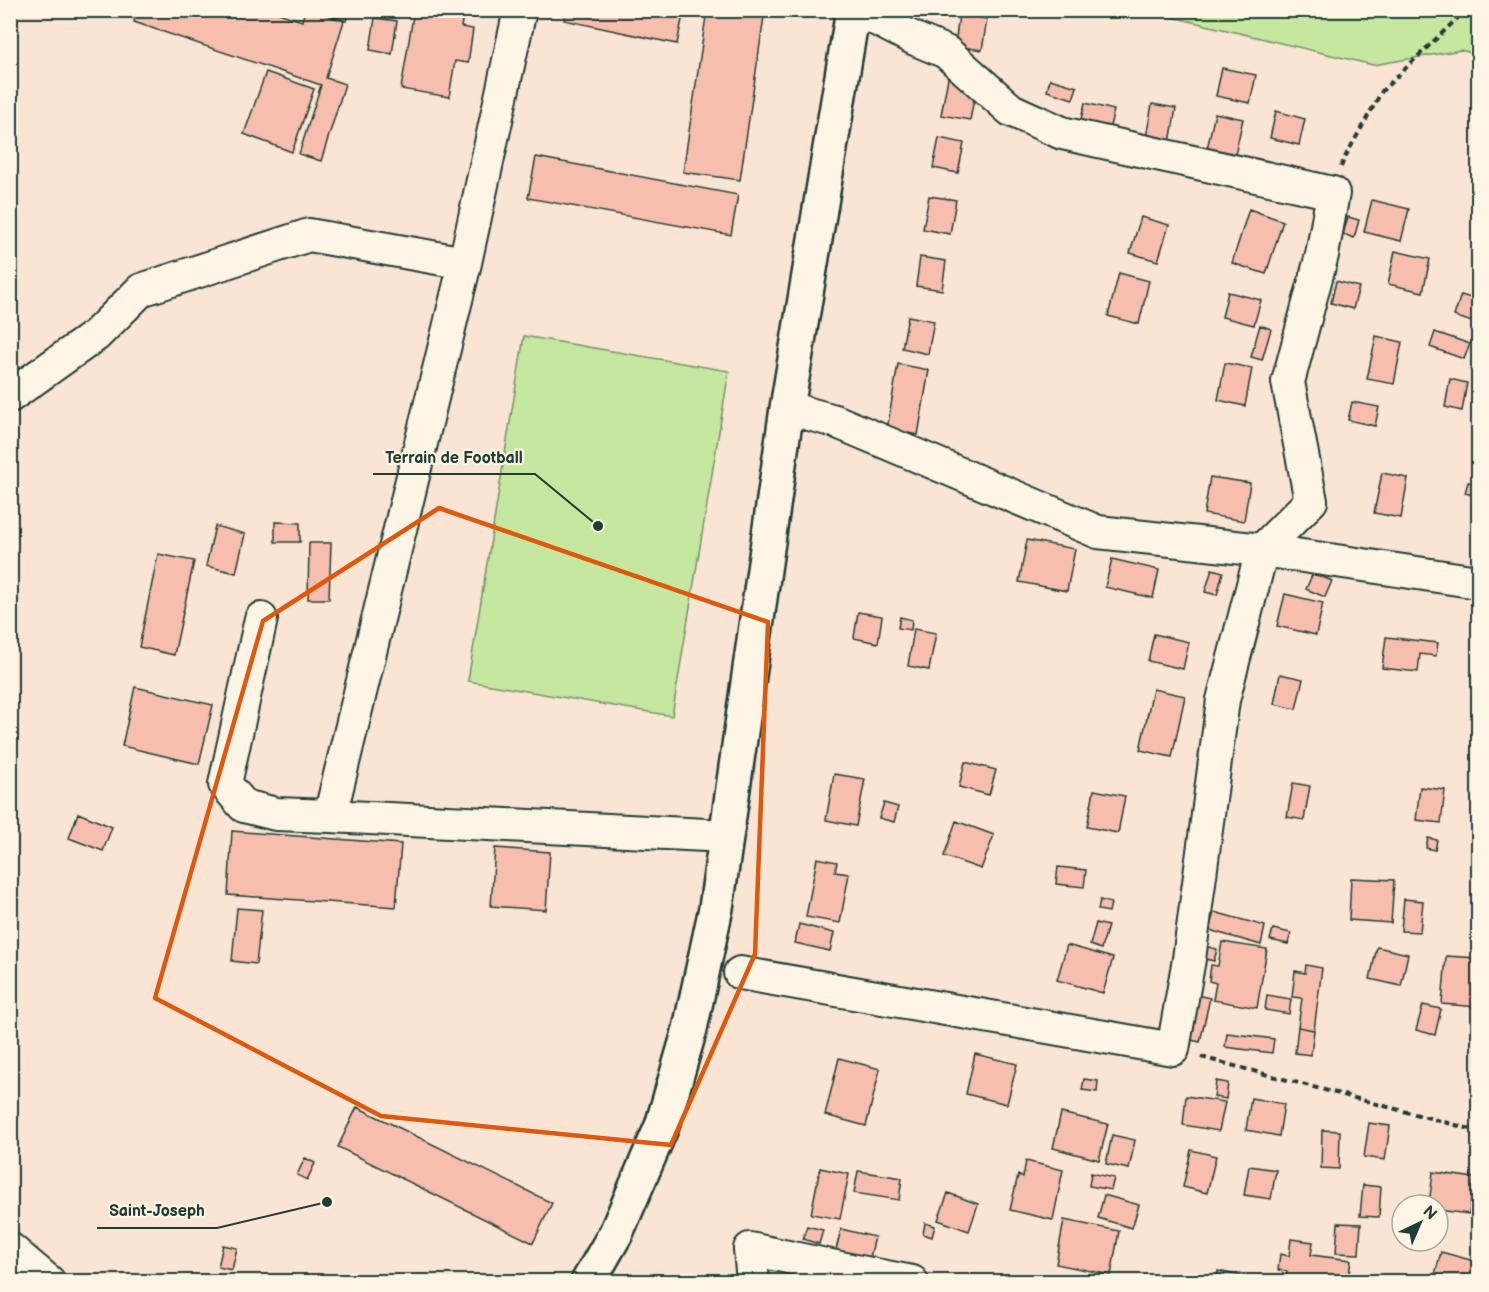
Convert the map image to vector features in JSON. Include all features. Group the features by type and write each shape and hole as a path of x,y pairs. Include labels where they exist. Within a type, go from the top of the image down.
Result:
{"street":[{"path":"330,816 465,263 520,10"},
{"path":"588,1281 616,1233 662,1126 690,1029 716,908 787,408 853,10"},
{"path":"740,973 1173,1049 1189,959 1223,700 1262,550 1311,501 1288,382 1322,255 1333,194 1062,133 1011,110 946,52 858,10"},
{"path":"10,396 96,335 141,290 309,235 465,263"},
{"path":"787,408 835,421 1098,532 1262,550 1479,582"},
{"path":"261,619 225,783 244,806 276,814 726,836"},
{"path":"10,1249 49,1281"},
{"path":"753,1281 750,1249 912,1281"}],"path":[{"path":"1333,194 1344,159 1382,91 1466,10"},
{"path":"1173,1049 1479,1131"}],"highlighted area":[{"path":"439,508 768,622 755,954 671,1145 381,1116 155,998 263,621"}],"green space":[{"path":"1147,11 1478,11 1478,55 1461,50 1373,65"},
{"path":"524,336 729,371 672,716 468,681"}],"building":[{"path":"137,10 270,10 302,21 305,10 312,10 344,21 326,78 345,84 321,161 299,154 321,85 134,22"},
{"path":"316,10 349,10 346,21"},
{"path":"414,10 464,10 461,27 473,29 468,63 455,61 449,97 401,89"},
{"path":"566,10 684,10 677,44 564,20"},
{"path":"707,10 765,10 740,180 683,172"},
{"path":"959,14 987,19 982,50 955,46"},
{"path":"375,18 397,21 392,54 370,50"},
{"path":"1222,68 1256,75 1250,103 1216,96"},
{"path":"266,72 314,89 292,152 244,134"},
{"path":"948,78 977,84 970,120 941,115"},
{"path":"1050,79 1077,87 1073,99 1047,91"},
{"path":"1085,103 1114,110 1107,138 1078,131"},
{"path":"1152,104 1176,108 1170,143 1146,138"},
{"path":"1276,111 1305,119 1299,145 1270,138"},
{"path":"1215,113 1243,119 1235,155 1207,149"},
{"path":"939,138 964,143 958,173 933,168"},
{"path":"536,157 738,195 731,235 528,198"},
{"path":"929,196 956,200 950,234 923,229"},
{"path":"1372,200 1409,209 1401,241 1364,232"},
{"path":"1249,209 1283,221 1266,274 1232,263"},
{"path":"1141,217 1169,225 1158,261 1130,253"},
{"path":"1348,217 1359,220 1354,238 1343,234"},
{"path":"1395,251 1430,259 1423,292 1388,284"},
{"path":"920,257 946,261 942,290 916,286"},
{"path":"1119,273 1149,281 1139,324 1108,316"},
{"path":"1336,281 1359,287 1353,309 1331,303"},
{"path":"1228,292 1261,300 1254,325 1222,317"},
{"path":"1461,295 1478,300 1478,324 1454,316"},
{"path":"908,316 934,321 928,354 902,348"},
{"path":"1260,325 1271,329 1262,360 1251,357"},
{"path":"1435,332 1470,344 1464,359 1430,347"},
{"path":"1376,336 1402,342 1394,384 1367,379"},
{"path":"1225,363 1252,368 1245,406 1218,400"},
{"path":"898,364 929,370 918,435 887,429"},
{"path":"1450,379 1467,383 1462,411 1445,407"},
{"path":"1352,402 1379,407 1375,426 1348,420"},
{"path":"1478,445 1478,463 1474,462"},
{"path":"1382,473 1408,478 1401,518 1374,513"},
{"path":"1210,477 1250,483 1244,521 1204,514"},
{"path":"1468,482 1478,484 1477,496 1465,493"},
{"path":"275,522 300,523 300,542 275,542"},
{"path":"215,526 245,534 236,573 206,566"},
{"path":"1027,540 1075,549 1067,591 1019,582"},
{"path":"309,543 331,543 329,599 308,599"},
{"path":"158,554 194,561 174,655 139,647"},
{"path":"1112,559 1159,570 1153,598 1105,587"},
{"path":"1212,569 1223,572 1217,595 1205,592"},
{"path":"1313,573 1332,581 1325,597 1306,589"},
{"path":"1285,594 1323,603 1316,635 1277,626"},
{"path":"858,612 882,616 878,643 854,638"},
{"path":"900,617 912,620 911,630 898,628"},
{"path":"914,629 936,633 929,670 908,666"},
{"path":"1154,634 1189,642 1183,669 1148,661"},
{"path":"1386,637 1438,643 1436,656 1420,654 1418,672 1382,668"},
{"path":"1280,674 1303,679 1296,709 1274,704"},
{"path":"135,687 213,705 199,764 122,746"},
{"path":"1153,689 1185,696 1172,757 1140,750"},
{"path":"965,762 996,770 989,795 959,787"},
{"path":"834,774 865,779 856,826 826,820"},
{"path":"1293,783 1310,786 1304,820 1287,817"},
{"path":"1420,787 1445,790 1441,823 1416,820"},
{"path":"1094,790 1125,796 1118,833 1087,827"},
{"path":"884,803 898,807 894,822 879,818"},
{"path":"78,813 112,827 103,851 69,838"},
{"path":"956,821 994,835 981,869 944,856"},
{"path":"232,831 401,844 396,907 228,895"},
{"path":"1428,838 1437,840 1435,850 1426,848"},
{"path":"495,848 550,852 546,910 491,906"},
{"path":"817,858 837,862 835,872 849,874 840,923 806,917"},
{"path":"1058,867 1086,870 1084,887 1056,884"},
{"path":"1351,878 1394,880 1391,923 1349,920"},
{"path":"1404,899 1423,901 1420,932 1401,931"},
{"path":"1100,900 1111,903 1109,912 1098,910"},
{"path":"237,908 262,910 256,964 232,961"},
{"path":"1214,912 1265,926 1261,945 1209,930"},
{"path":"1096,923 1108,926 1101,949 1090,945"},
{"path":"799,924 834,933 830,951 795,943"},
{"path":"1273,929 1291,933 1288,944 1270,940"},
{"path":"1222,942 1267,949 1257,1008 1213,1000 1216,983 1209,981 1211,965 1218,966"},
{"path":"1067,945 1113,958 1103,993 1057,980"},
{"path":"1199,945 1217,949 1214,961 1197,957"},
{"path":"1377,947 1408,954 1401,986 1370,979"},
{"path":"1446,956 1478,958 1478,1007 1442,1004"},
{"path":"1306,965 1322,968 1314,1030 1298,1027 1302,998 1292,997 1295,971 1305,973"},
{"path":"1192,994 1210,998 1200,1042 1183,1038"},
{"path":"1267,995 1291,999 1289,1014 1265,1010"},
{"path":"1423,1005 1441,1009 1435,1035 1416,1030"},
{"path":"1298,1027 1314,1030 1311,1055 1295,1053"},
{"path":"1227,1033 1274,1039 1272,1053 1225,1047"},
{"path":"975,1054 1017,1064 1007,1104 966,1094"},
{"path":"839,1058 880,1069 866,1126 825,1115"},
{"path":"1084,1079 1098,1081 1097,1092 1082,1090"},
{"path":"1216,1081 1228,1083 1226,1099 1214,1097"},
{"path":"1186,1096 1225,1102 1219,1131 1183,1125"},
{"path":"1251,1098 1284,1104 1279,1136 1246,1130"},
{"path":"357,1107 552,1203 533,1243 338,1147"},
{"path":"1061,1113 1108,1124 1099,1160 1053,1148"},
{"path":"1369,1123 1390,1126 1385,1160 1364,1157"},
{"path":"1322,1130 1340,1131 1339,1169 1321,1168"},
{"path":"1112,1135 1135,1140 1129,1169 1106,1164"},
{"path":"1191,1150 1216,1156 1207,1193 1183,1187"},
{"path":"305,1158 315,1163 307,1180 297,1175"},
{"path":"1026,1161 1063,1170 1053,1220 1010,1210 1018,1175 1023,1177"},
{"path":"1249,1166 1276,1170 1271,1199 1244,1195"},
{"path":"820,1168 849,1174 840,1219 811,1214"},
{"path":"858,1171 902,1178 899,1200 854,1193"},
{"path":"1433,1172 1474,1178 1469,1214 1450,1212 1450,1193 1430,1193"},
{"path":"1091,1173 1114,1178 1111,1190 1089,1186"},
{"path":"1363,1185 1381,1187 1379,1217 1360,1216"},
{"path":"948,1193 978,1204 969,1231 938,1220"},
{"path":"1104,1195 1139,1205 1132,1228 1098,1218"},
{"path":"1064,1220 1119,1231 1111,1275 1056,1264"},
{"path":"925,1223 935,1226 932,1237 923,1234"},
{"path":"1338,1223 1361,1224 1359,1254 1336,1253"},
{"path":"807,1226 823,1230 819,1244 803,1239"},
{"path":"841,1229 875,1237 870,1258 836,1250"},
{"path":"1291,1239 1313,1242 1311,1255 1351,1260 1348,1282 1286,1280 1287,1271 1278,1270 1280,1254 1289,1256"},
{"path":"223,1245 237,1248 232,1270 218,1267"},
{"path":"1441,1253 1478,1262 1478,1282 1433,1282"},
{"path":"1218,1271 1256,1279 1255,1282 1216,1282"}],"place":[{"name":"Terrain de Football","path":"598,526"},
{"name":"Saint-Joseph","path":"327,1202"}]}
